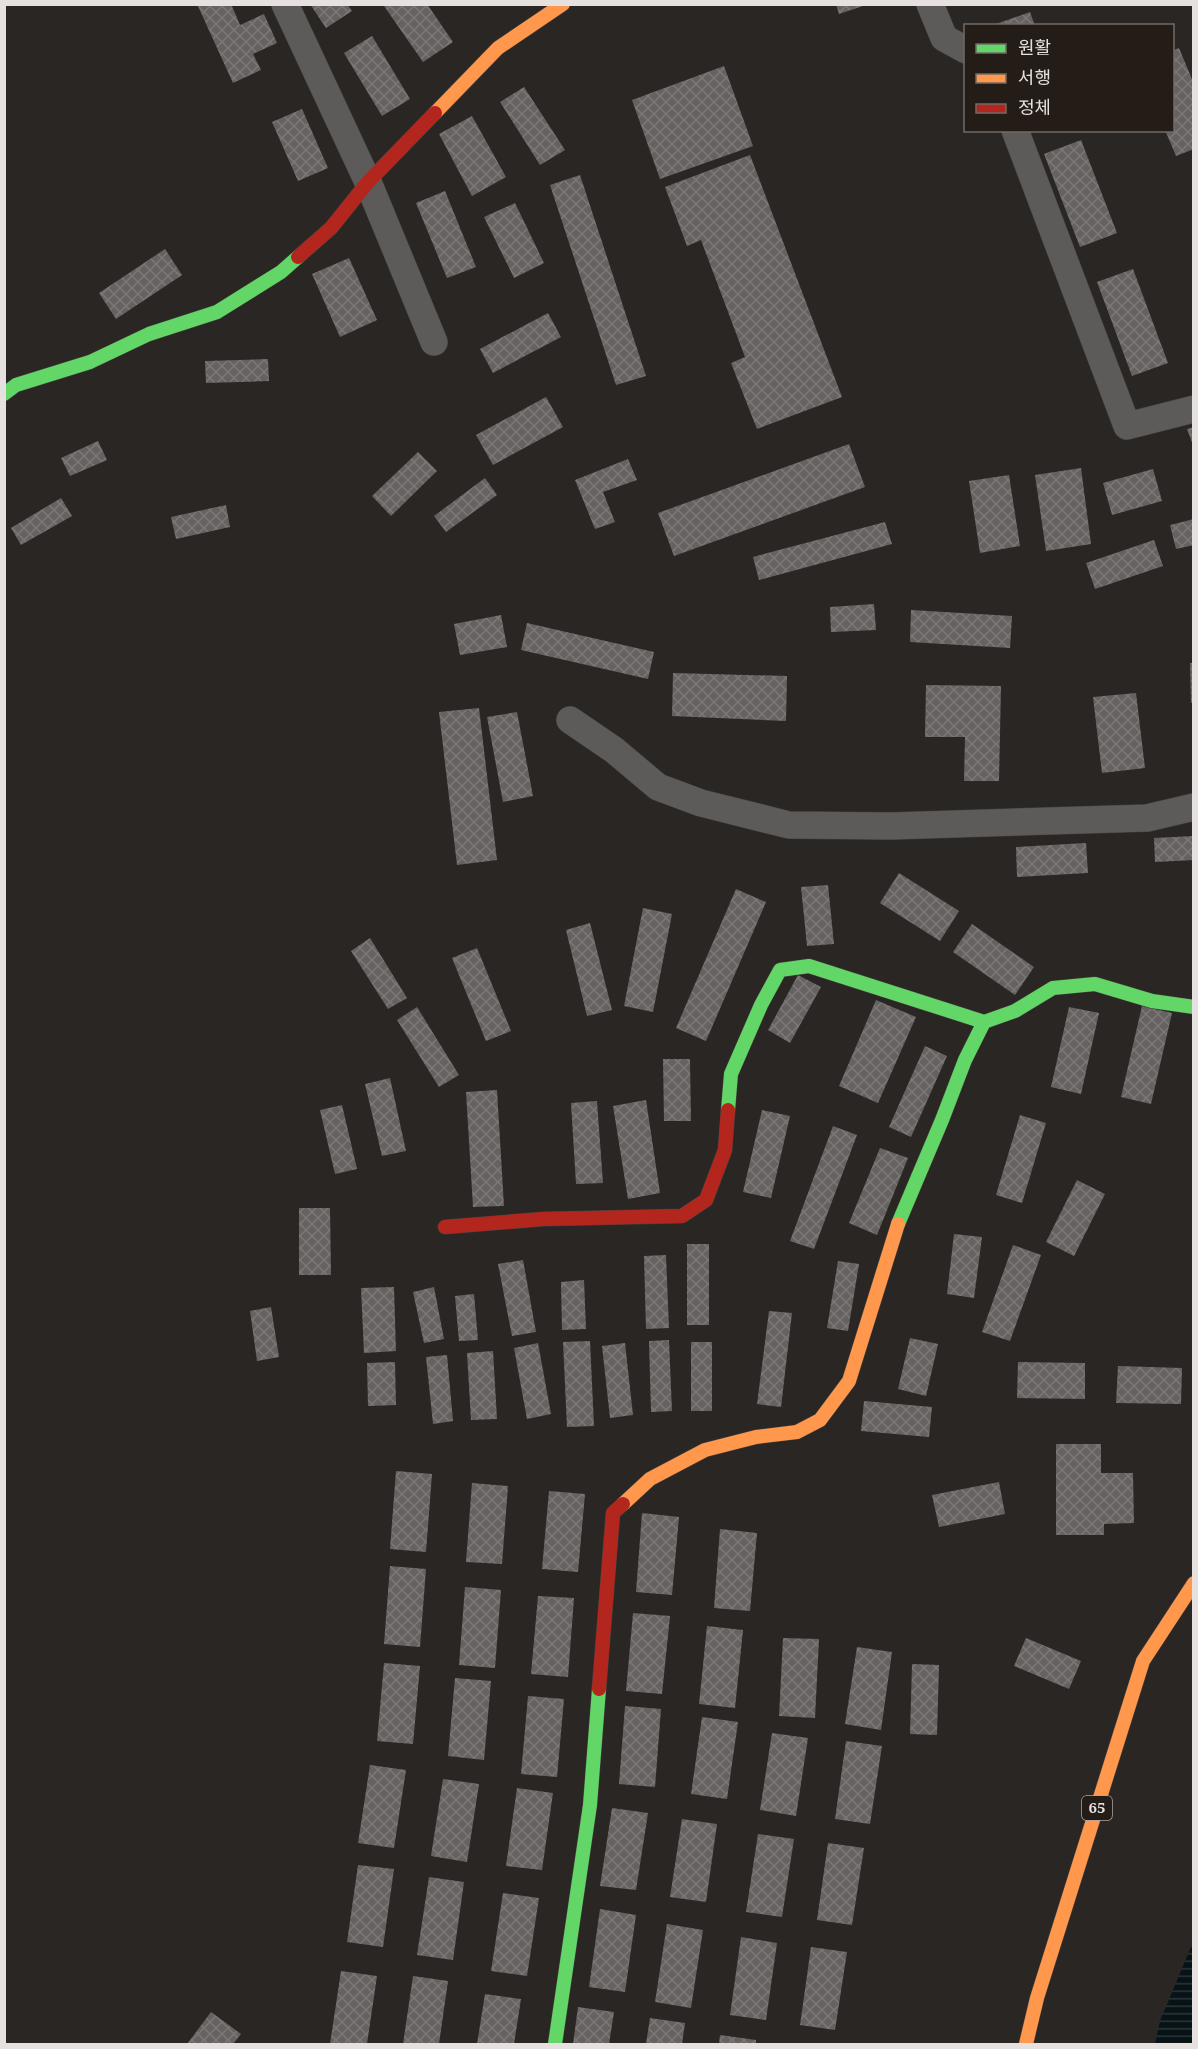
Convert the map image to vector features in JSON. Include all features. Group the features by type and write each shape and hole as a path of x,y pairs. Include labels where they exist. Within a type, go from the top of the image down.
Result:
{"street":[{"path":"285,4 368,182 434,342"},
{"path":"4,394 16,386 90,362 149,334 217,312 281,273 331,228 368,182 498,48 563,4"},
{"path":"930,4 944,38 964,49"},
{"path":"1016,132 1127,426 1194,409"},
{"path":"570,720 614,750 658,787 701,803 789,825 891,826 1147,818 1194,807"},
{"path":"445,1227 543,1219 682,1216 706,1200 725,1150 732,1074 761,1005 780,970 809,966 984,1022 1015,1011 1053,988 1095,984 1152,1001 1194,1007"},
{"path":"555,2044 590,1805 613,1513 650,1479 675,1464 705,1450 756,1437 797,1432 820,1420 838,1397 849,1381 900,1216 942,1120 965,1060 984,1022"},
{"name":"65","path":"1026,2044 1037,1998 1143,1661 1194,1583"}],"shaded area":[{"path":"1193,1942 1193,2044 1155,2044 1160,2021"}],"building":[{"path":"197,4 231,4 240,25 264,14 277,43 253,54 261,70 233,83"},
{"path":"310,4 347,4 352,11 326,28"},
{"path":"387,4 427,4 453,42 423,62 384,6"},
{"path":"836,4 866,4 866,5 839,14"},
{"path":"1030,12 1034,24 996,24"},
{"path":"372,36 410,99 382,116 344,53"},
{"path":"1179,48 1194,84 1194,149 1176,156 1166,132 1174,132 1174,50"},
{"path":"724,66 753,146 660,179 632,100"},
{"path":"524,87 565,150 540,165 500,102"},
{"path":"302,109 328,168 298,181 272,122"},
{"path":"472,116 506,177 472,196 439,134"},
{"path":"1081,140 1117,233 1080,247 1044,154"},
{"path":"750,155 842,397 757,429 731,363 745,357 701,240 687,246 665,187"},
{"path":"580,175 646,376 616,385 550,185"},
{"path":"445,191 476,267 447,278 416,203"},
{"path":"515,203 544,263 514,278 484,217"},
{"path":"165,249 182,275 116,319 99,293"},
{"path":"349,258 377,320 340,337 312,274"},
{"path":"1133,269 1168,363 1132,376 1097,282"},
{"path":"548,313 561,337 493,373 480,349"},
{"path":"268,359 269,381 206,383 205,361"},
{"path":"546,397 563,427 493,465 476,435"},
{"path":"1194,427 1194,445 1193,445 1187,429"},
{"path":"98,441 107,460 70,476 61,458"},
{"path":"849,444 865,487 674,556 658,513"},
{"path":"418,452 437,471 391,516 372,496"},
{"path":"628,459 637,480 603,492 615,522 595,529 575,480"},
{"path":"1081,468 1091,544 1046,551 1035,475"},
{"path":"1153,469 1162,501 1112,515 1103,483"},
{"path":"1009,475 1020,546 980,553 969,481"},
{"path":"485,478 497,495 446,532 434,516"},
{"path":"61,498 72,516 21,545 11,528"},
{"path":"226,505 230,527 176,539 171,517"},
{"path":"1194,519 1194,545 1176,549 1170,525"},
{"path":"885,522 892,544 759,580 753,557"},
{"path":"1154,540 1163,566 1095,589 1086,563"},
{"path":"874,604 876,630 831,632 830,607"},
{"path":"911,610 1012,616 1010,648 910,642"},
{"path":"501,615 507,647 460,655 454,624"},
{"path":"527,623 654,652 648,679 521,650"},
{"path":"1190,663 1194,663 1194,703 1191,703"},
{"path":"673,673 787,676 786,721 672,716"},
{"path":"926,685 1001,686 999,781 964,781 965,737 925,737"},
{"path":"1136,693 1145,768 1102,773 1093,697"},
{"path":"479,708 497,860 457,865 439,712"},
{"path":"517,712 533,796 503,802 487,717"},
{"path":"1194,836 1194,860 1155,862 1154,838"},
{"path":"1086,843 1088,873 1017,877 1016,847"},
{"path":"899,873 959,911 940,941 880,903"},
{"path":"828,885 834,944 807,946 801,887"},
{"path":"736,889 766,902 706,1041 676,1028"},
{"path":"643,908 672,914 653,1012 624,1006"},
{"path":"590,923 612,1010 587,1016 566,930"},
{"path":"972,924 1034,967 1015,995 953,952"},
{"path":"370,938 407,998 388,1009 351,951"},
{"path":"477,948 511,1031 486,1041 452,958"},
{"path":"798,975 821,987 790,1043 768,1030"},
{"path":"876,1000 916,1017 878,1103 839,1086"},
{"path":"1142,1006 1172,1013 1151,1104 1121,1097"},
{"path":"417,1007 459,1075 439,1087 397,1020"},
{"path":"1069,1007 1099,1013 1081,1094 1051,1087"},
{"path":"925,1046 947,1056 911,1137 889,1127"},
{"path":"663,1059 690,1059 691,1121 664,1121"},
{"path":"390,1078 406,1151 382,1156 365,1084"},
{"path":"497,1090 504,1206 473,1207 466,1092"},
{"path":"646,1100 660,1193 628,1199 613,1106"},
{"path":"597,1101 603,1183 576,1184 571,1103"},
{"path":"342,1105 357,1169 335,1174 320,1110"},
{"path":"762,1110 790,1116 771,1198 743,1192"},
{"path":"1020,1115 1046,1123 1022,1203 996,1195"},
{"path":"833,1126 857,1135 814,1249 790,1241"},
{"path":"880,1148 908,1158 877,1235 849,1223"},
{"path":"1077,1180 1105,1194 1074,1256 1046,1242"},
{"path":"299,1208 330,1208 331,1275 299,1275"},
{"path":"954,1234 982,1237 974,1298 947,1294"},
{"path":"687,1244 709,1244 709,1325 687,1325"},
{"path":"1013,1245 1041,1255 1010,1341 982,1332"},
{"path":"666,1255 669,1328 646,1329 644,1256"},
{"path":"523,1260 536,1332 512,1336 498,1264"},
{"path":"838,1261 859,1264 848,1331 827,1328"},
{"path":"584,1280 586,1329 562,1330 561,1282"},
{"path":"394,1287 396,1351 364,1353 361,1288"},
{"path":"434,1287 444,1339 424,1343 413,1292"},
{"path":"474,1294 478,1340 459,1341 455,1296"},
{"path":"271,1307 279,1357 257,1361 250,1311"},
{"path":"769,1311 792,1313 781,1407 757,1404"},
{"path":"910,1338 938,1344 926,1396 898,1389"},
{"path":"669,1340 672,1411 651,1412 649,1341"},
{"path":"590,1341 594,1426 567,1427 563,1342"},
{"path":"691,1342 712,1342 712,1411 691,1411"},
{"path":"538,1343 551,1414 527,1419 514,1348"},
{"path":"625,1343 633,1415 610,1418 602,1346"},
{"path":"493,1351 497,1419 471,1420 467,1353"},
{"path":"447,1355 453,1421 433,1424 426,1357"},
{"path":"395,1362 396,1405 368,1406 367,1363"},
{"path":"1018,1362 1085,1363 1085,1399 1017,1398"},
{"path":"1118,1366 1182,1368 1181,1404 1116,1403"},
{"path":"864,1401 932,1407 929,1437 861,1431"},
{"path":"1056,1444 1101,1444 1101,1473 1133,1473 1134,1523 1104,1524 1104,1535 1056,1535"},
{"path":"396,1471 432,1474 426,1552 390,1549"},
{"path":"999,1482 1005,1514 939,1527 932,1495"},
{"path":"472,1483 508,1486 502,1564 466,1562"},
{"path":"549,1491 585,1494 578,1572 542,1569"},
{"path":"642,1513 679,1517 672,1595 636,1592"},
{"path":"720,1529 757,1533 750,1611 714,1608"},
{"path":"390,1566 426,1569 420,1647 384,1644"},
{"path":"465,1587 501,1590 495,1668 459,1665"},
{"path":"538,1596 574,1598 568,1677 531,1674"},
{"path":"633,1613 670,1616 662,1694 626,1691"},
{"path":"707,1626 743,1630 735,1708 699,1704"},
{"path":"783,1638 819,1639 815,1718 779,1716"},
{"path":"1026,1638 1081,1661 1069,1689 1014,1666"},
{"path":"857,1647 892,1652 881,1730 845,1724"},
{"path":"384,1663 420,1666 413,1744 377,1741"},
{"path":"912,1664 939,1665 937,1735 910,1734"},
{"path":"455,1678 491,1681 484,1760 448,1756"},
{"path":"528,1696 564,1699 557,1777 521,1774"},
{"path":"625,1706 661,1709 655,1787 619,1784"},
{"path":"702,1717 738,1722 727,1799 691,1794"},
{"path":"772,1733 808,1738 796,1816 760,1810"},
{"path":"846,1741 882,1746 870,1824 835,1819"},
{"path":"370,1765 406,1770 394,1848 358,1843"},
{"path":"443,1779 479,1784 467,1862 431,1856"},
{"path":"517,1788 553,1793 542,1870 506,1866"},
{"path":"612,1808 648,1813 636,1890 600,1886"},
{"path":"682,1819 717,1824 706,1902 670,1897"},
{"path":"758,1834 794,1839 782,1917 746,1912"},
{"path":"828,1843 864,1848 852,1925 817,1920"},
{"path":"358,1865 394,1869 383,1947 347,1942"},
{"path":"429,1877 464,1882 453,1960 417,1955"},
{"path":"503,1893 539,1898 527,1976 491,1971"},
{"path":"600,1909 636,1915 625,1992 589,1987"},
{"path":"667,1924 703,1930 691,2008 655,2002"},
{"path":"741,1937 777,1943 766,2020 730,2015"},
{"path":"811,1947 847,1952 835,2030 800,2025"},
{"path":"341,1971 377,1976 367,2044 330,2044"},
{"path":"413,1976 448,1981 439,2044 403,2044"},
{"path":"485,1994 521,1999 514,2044 477,2044"},
{"path":"578,2007 614,2012 609,2044 573,2044"},
{"path":"211,2012 241,2034 233,2044 187,2044"},
{"path":"650,2018 685,2023 682,2044 646,2044"},
{"path":"720,2035 756,2040 756,2044 719,2044"}],"traffic: fast":[{"path":"4,394 16,385 90,362 149,334 217,312 281,272 298,257"},
{"path":"728,1110 731,1074 761,1005 780,970 809,966 984,1022 1015,1011 1053,988 1095,984 1152,1001 1194,1007"},
{"path":"898,1224 965,1060 984,1022"},
{"path":"555,2044 590,1805 599,1689"}],"traffic: slow":[{"path":"435,113 498,48 563,4"},
{"path":"623,1504 650,1479 705,1450 756,1437 797,1432 820,1420 849,1381 898,1224"},
{"path":"1026,2044 1037,1998 1143,1661 1194,1583"}],"traffic: jam":[{"path":"298,257 331,228 368,182 435,113"},
{"path":"445,1227 543,1219 682,1216 706,1200 725,1150 728,1110"},
{"path":"599,1689 613,1513 623,1504"}]}
